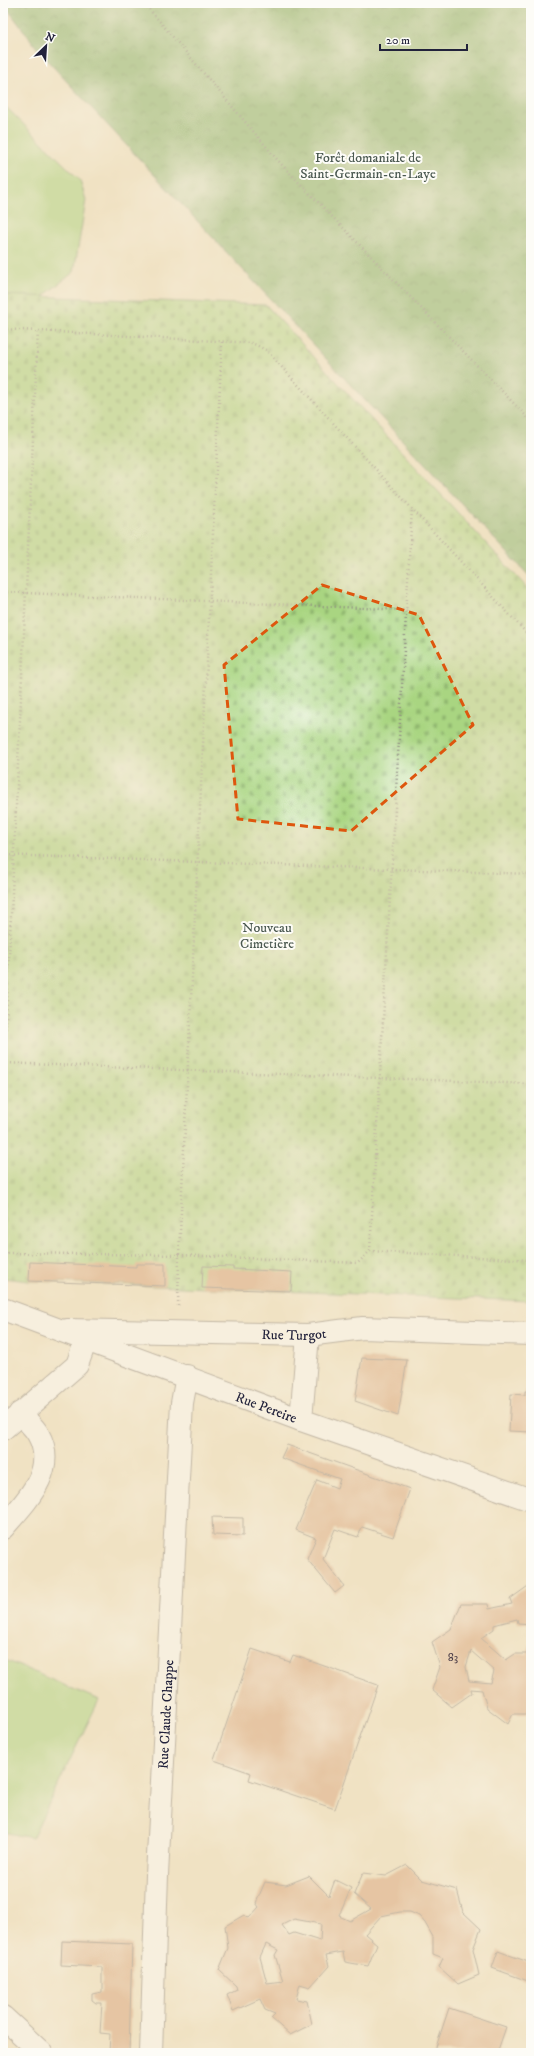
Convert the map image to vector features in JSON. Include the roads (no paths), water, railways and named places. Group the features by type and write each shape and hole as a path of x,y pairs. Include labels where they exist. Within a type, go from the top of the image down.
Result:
{"street":[{"name":"Rue Pereire","path":"3,1309 187,1376 301,1420 531,1500"},
{"name":"Rue Turgot","path":"56,1329 80,1332 308,1335 363,1328 531,1334"},
{"path":"301,1420 308,1335"},
{"path":"3,1429 77,1365 86,1340"},
{"name":"Rue Claude Chappe","path":"151,2053 157,1875 182,1403 187,1376"},
{"path":"3,1528 35,1489 40,1480 44,1463 42,1443 38,1434 20,1413"},
{"path":"3,2017 42,2053"}],"park label":[{"name":"Forêt domaniale de Saint-Germain-en-Laye","path":"368,166"},
{"name":"Nouveau Cimetière","path":"267,936"}]}
